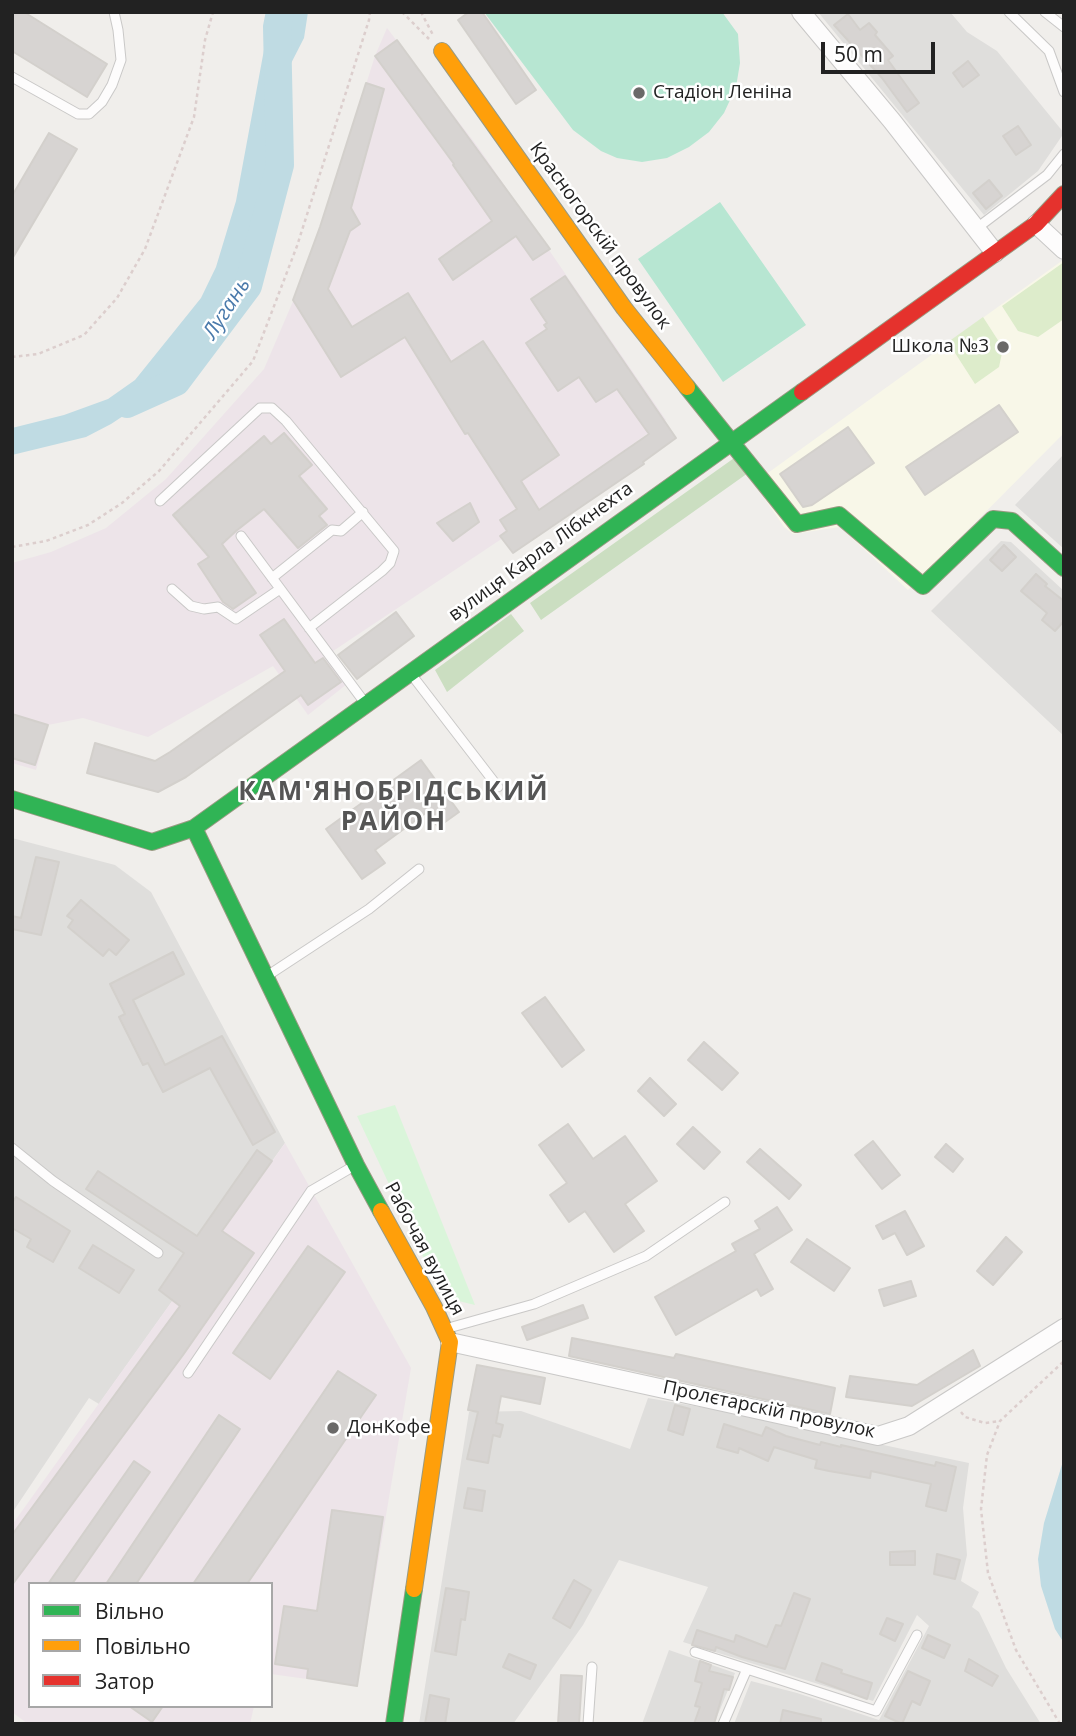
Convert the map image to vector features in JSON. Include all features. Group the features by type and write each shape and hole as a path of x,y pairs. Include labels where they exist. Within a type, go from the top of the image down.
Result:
{"street":[{"path":"801,12 892,121 995,253"},
{"name":"Красногорскій провулок","path":"442,51 624,308 797,524 839,515 923,586 993,519 1012,521 1064,568"},
{"name":"вулиця Карла Лібкнехта","path":"12,799 152,842 194,828 1036,224 1064,194"},
{"path":"1036,224 1064,250"},
{"name":"Рабочая вулиця","path":"194,828 356,1165 447,1336 394,1724"},
{"name":"Пролєтарскій провулок","path":"447,1336 878,1436 909,1426 1064,1328"}],"lane":[{"path":"12,77 78,114 89,114 102,102 112,85 121,60 114,12"},
{"path":"1009,12 1049,51 1064,92"},
{"path":"1045,12 1064,27"},
{"path":"977,228 1047,176 1064,154"},
{"path":"160,500 260,408 272,408 286,421 394,551 390,563 309,628"},
{"path":"272,578 332,530 341,531 363,512"},
{"path":"241,536 366,704"},
{"path":"172,589 191,606 204,609 218,607 236,620 280,589"},
{"path":"410,672 498,787"},
{"path":"266,977 369,909 419,869"},
{"path":"12,1149 53,1181 158,1253"},
{"path":"188,1373 312,1191 356,1165"},
{"path":"447,1336 534,1304 646,1256 725,1202"},
{"path":"695,1652 876,1711 917,1634"},
{"path":"588,1724 592,1667"},
{"path":"723,1724 747,1669"}],"path":[{"path":"12,356 38,354 84,335 117,298 145,248 194,117 205,40 213,12"},
{"path":"12,547 46,541 88,525 122,503 159,471 253,360 297,246 370,12"},
{"path":"402,12 412,25 442,51"},
{"path":"421,12 442,51"},
{"path":"1060,1724 1016,1650 988,1573 981,1509 987,1455 1000,1421 1064,1361"},
{"path":"949,1401 965,1417 985,1423 1000,1421"}],"shaded area":[{"path":"818,12 950,12 967,32 997,51 1064,133 1038,171 984,215"},
{"path":"387,28 478,147 666,420 509,534 324,657 347,684 308,715 273,666 148,737 83,718 48,725 36,770 12,763 12,563 51,552 106,528 166,479 264,369 297,292 321,226 375,56"},
{"name":"Школа №3","path":"1063,260 1064,433 908,590 840,527 793,534 784,527 754,483"},
{"path":"1064,454 1064,549 1015,505"},
{"path":"1001,541 1011,542 1064,591 1064,736 931,611"},
{"path":"12,838 115,865 151,892 285,1143 99,1404 89,1398 12,1513"},
{"path":"285,1143 411,1368 357,1686 273,1674 273,1582 28,1582 28,1708 254,1708 250,1724 28,1724 12,1712 12,1525"},
{"path":"648,1398 969,1463 963,1508 967,1555 961,1581 979,1592 972,1607 979,1612 1006,1668 1041,1724 734,1724 751,1681 879,1720 929,1626 917,1615 873,1701 683,1642 708,1587 619,1560 583,1625 513,1724 419,1724 469,1412 521,1411 630,1449"},
{"path":"669,1650 735,1673 714,1724 642,1724"}],"green space":[{"name":"Стадіон Леніна","path":"484,12 722,12 738,34 740,63 736,87 724,113 709,132 689,147 667,158 642,162 617,158 601,151 573,130"},
{"path":"720,202 806,325 723,382 638,259"},
{"path":"1064,262 1064,319 1038,337 1018,331 1002,306"},
{"path":"983,317 1003,348 999,367 975,384 948,342"},
{"path":"737,456 748,473 541,620 530,603"},
{"path":"511,614 524,631 447,692 435,670"},
{"path":"395,1105 475,1305 442,1297 357,1116"}],"water":[{"path":"271,12 308,12 304,38 282,81 255,231 241,270 214,323 193,343 155,395 111,424 86,437 12,455 12,428 64,415 108,399 135,380 201,298 216,267 236,201"},
{"path":"1064,1458 1064,1643 1055,1629 1041,1586 1038,1559 1044,1523"}],"building":[{"path":"12,12 24,12 107,64 87,97 12,51"},
{"path":"469,12 482,12 536,90 516,104 458,20"},
{"path":"848,14 860,30 869,23 877,32 875,35 893,56 888,60 919,103 907,112 882,78 834,25"},
{"path":"397,40 550,249 533,260 516,236 453,280 439,259 492,221 375,56"},
{"path":"968,61 979,75 963,87 953,73"},
{"path":"366,83 384,89 351,208 360,224 350,231 328,289 352,327 408,293 451,362 483,341 559,455 521,481 539,510 649,434 617,389 596,402 579,377 558,391 526,343 547,329 544,325 547,323 531,299 565,276 676,438 643,462 644,464 513,553 500,536 507,531 500,520 517,509 468,433 465,434 405,337 341,377 293,300 320,227"},
{"path":"1018,126 1031,145 1016,155 1003,136"},
{"path":"49,133 77,149 12,259 12,196"},
{"path":"989,180 1002,196 986,209 973,193"},
{"path":"999,405 1018,432 925,495 906,467"},
{"path":"848,427 874,463 812,505 803,507 780,474"},
{"path":"284,433 312,465 299,476 327,509 319,516 327,525 298,548 264,509 236,531 222,544 256,593 233,609 223,602 198,564 209,557 173,515 264,436 271,444"},
{"path":"470,503 479,522 453,541 437,523"},
{"path":"1004,545 1016,557 1002,571 990,560"},
{"path":"1036,574 1047,584 1045,586 1064,601 1064,621 1055,631 1042,620 1047,613 1021,591"},
{"path":"396,612 414,636 357,679 338,655"},
{"path":"284,619 315,663 323,658 341,682 308,705 301,695 186,777 158,792 87,773 95,743 155,761 285,671 260,635"},
{"path":"12,714 48,725 35,765 12,758"},
{"path":"421,760 459,812 438,827 427,812 375,850 385,863 362,879 326,829"},
{"path":"36,857 59,862 41,935 12,929 12,916 21,918"},
{"path":"81,900 129,940 116,955 109,949 103,956 68,927 73,920 67,916"},
{"path":"173,952 184,974 133,1000 165,1065 222,1036 275,1132 253,1145 210,1068 163,1092 148,1063 143,1065 119,1017 125,1014 110,984"},
{"path":"545,997 584,1050 562,1067 522,1013"},
{"path":"704,1042 738,1073 722,1090 688,1060"},
{"path":"650,1078 676,1104 664,1116 638,1091"},
{"path":"568,1124 593,1159 625,1136 657,1181 625,1204 644,1231 614,1252 585,1211 569,1222 550,1195 567,1183 539,1145"},
{"path":"693,1127 720,1152 704,1169 677,1144"},
{"path":"873,1141 900,1175 882,1189 855,1155"},
{"path":"946,1144 963,1159 953,1172 935,1157"},
{"path":"760,1149 801,1185 789,1199 747,1162"},
{"path":"257,1150 272,1161 222,1231 254,1253 183,1355 12,1585 12,1535 180,1306 159,1290 184,1253 86,1189 98,1171 197,1236"},
{"path":"16,1197 70,1231 53,1262 27,1247 31,1239 12,1228 12,1203"},
{"path":"777,1207 792,1230 754,1254 773,1289 761,1296 757,1289 676,1335 655,1297 736,1251 732,1244 760,1229 755,1221"},
{"path":"905,1211 924,1246 907,1255 895,1233 883,1239 876,1226"},
{"path":"1006,1237 1022,1252 993,1285 977,1271"},
{"path":"807,1239 850,1268 834,1291 791,1262"},
{"path":"93,1245 134,1270 119,1293 79,1268"},
{"path":"308,1246 345,1272 270,1379 233,1353"},
{"path":"911,1281 916,1296 884,1306 879,1290"},
{"path":"583,1305 588,1318 527,1340 522,1327"},
{"path":"572,1338 674,1358 676,1354 835,1388 830,1414 569,1356"},
{"path":"973,1350 980,1366 912,1406 846,1397 850,1376 917,1385"},
{"path":"477,1365 545,1378 540,1404 501,1396 496,1423 503,1425 500,1437 493,1435 488,1463 467,1459 478,1412 468,1410"},
{"path":"338,1371 376,1395 248,1582 194,1582"},
{"path":"675,1405 690,1409 683,1435 668,1430"},
{"path":"219,1415 240,1429 137,1582 107,1582"},
{"path":"724,1424 762,1436 766,1427 786,1436 820,1445 821,1442 841,1445 935,1466 936,1462 956,1467 946,1511 926,1506 931,1484 871,1471 870,1478 815,1468 817,1460 774,1447 768,1461 739,1448 738,1453 717,1447"},
{"path":"134,1461 150,1472 73,1582 49,1582"},
{"path":"468,1488 485,1491 482,1511 464,1508"},
{"path":"332,1510 383,1517 357,1686 307,1678 308,1669 275,1664 284,1606 317,1611"},
{"path":"915,1551 915,1565 890,1565 890,1552"},
{"path":"937,1554 960,1560 955,1579 934,1574"},
{"path":"574,1580 591,1590 570,1628 553,1618"},
{"path":"446,1588 469,1592 465,1620 461,1619 456,1655 435,1651"},
{"path":"794,1593 810,1599 785,1669 716,1647 715,1651 692,1645 697,1630 734,1642 736,1635 767,1647 776,1625 781,1626"},
{"path":"887,1618 903,1624 895,1641 880,1634"},
{"path":"928,1635 950,1645 944,1658 922,1648"},
{"path":"509,1654 536,1665 530,1679 503,1667"},
{"path":"969,1659 998,1676 992,1686 965,1671"},
{"path":"700,1661 711,1665 709,1671 733,1677 729,1690 724,1689 714,1724 694,1724 700,1707 695,1706 702,1683 695,1681"},
{"path":"822,1663 842,1670 841,1673 872,1683 867,1699 816,1680"},
{"path":"908,1671 930,1681 920,1705 912,1701 902,1724 885,1716"},
{"path":"561,1675 582,1676 579,1724 558,1724"},
{"path":"430,1695 449,1699 445,1724 425,1724"},
{"path":"132,1708 162,1708 152,1722"},
{"path":"783,1710 821,1719 821,1724 780,1724"}],"waterway":[{"name":"Лугань","path":"127,404 176,382 248,286 280,165 277,27 280,12"}],"traffic: fast":[{"path":"687,387 797,524 839,515 923,586 993,519 1012,521 1064,568"},
{"path":"12,799 152,842 194,828 802,392"},
{"path":"194,828 356,1165 381,1211"},
{"path":"394,1724 414,1589"}],"traffic: slow":[{"path":"442,51 624,308 687,387"},
{"path":"381,1211 434,1307 450,1342 414,1589"}],"traffic: jam":[{"path":"802,392 1036,224 1064,194"}],"place":[{"name":"Стадіон Леніна","path":"639,93"},
{"name":"Школа №3","path":"1003,347"},
{"name":"ДонКофе","path":"333,1428"}],"district":[{"name":"КАМ'ЯНОБРІДСЬКИЙ РАЙОН","path":"394,808"}]}
